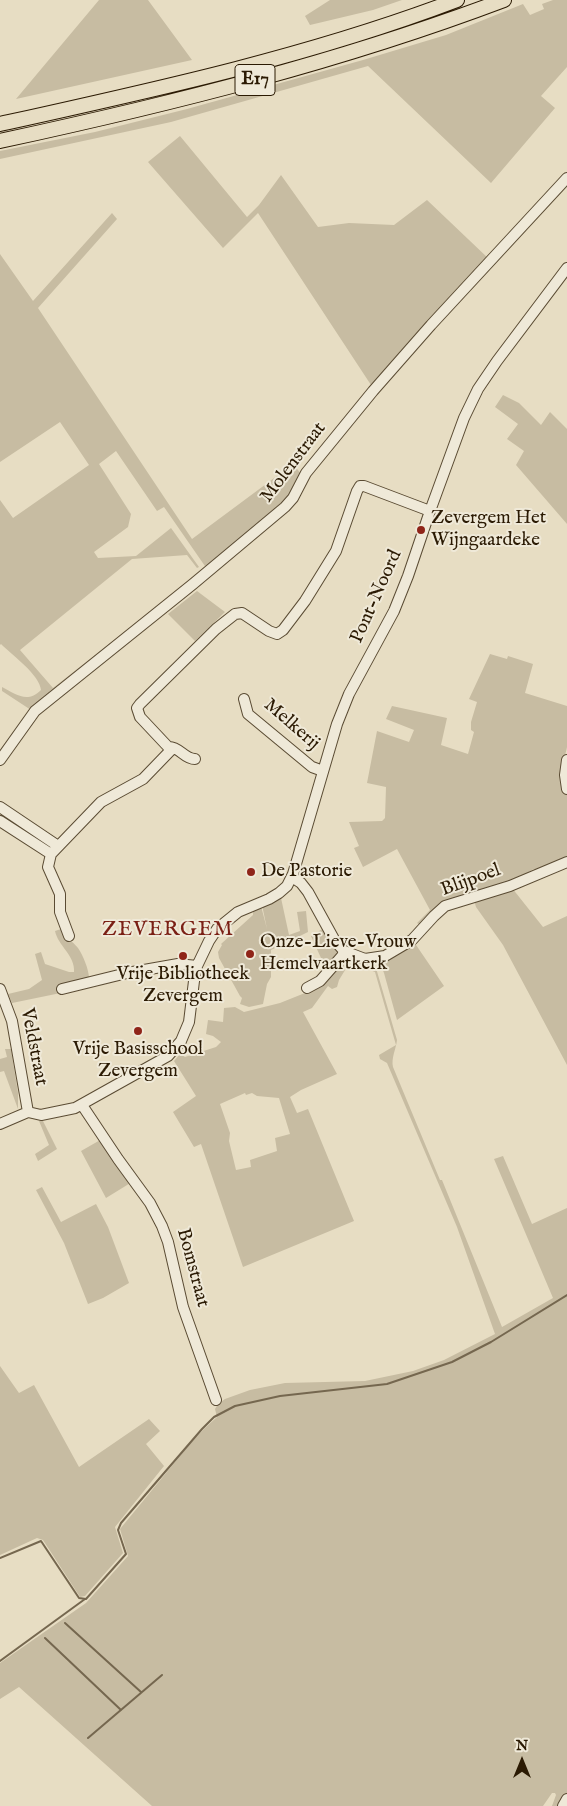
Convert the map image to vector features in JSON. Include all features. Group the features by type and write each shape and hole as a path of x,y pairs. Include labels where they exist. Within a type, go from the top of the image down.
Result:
{"highway":[{"name":"E17","path":"0,124 209,76 357,34 457,0"},
{"name":"E17","path":"0,141 190,97 298,69 438,24 504,0"}],"street":[{"name":"Molenstraat","path":"0,760 35,711 285,508 293,498 306,474 378,385 567,178"},
{"name":"Pont-Noord","path":"292,877 337,724 349,694 394,611 464,418 478,389 497,361 567,268"},
{"path":"69,936 60,912 60,894 48,867 51,854 101,802 143,779 171,750 140,717 137,708 140,704 198,646 235,614 242,613 269,631 277,634 280,632 304,601 333,556 360,486 430,511"},
{"name":"Melkerij","path":"244,699 248,714 312,767 323,771"},
{"path":"169,747 175,747 189,758 195,759"},
{"path":"567,760 565,775 567,789"},
{"path":"0,806 58,846"},
{"path":"0,821 51,854"},
{"name":"Blijpoel","path":"344,951 365,960 385,956 412,940 445,906 510,886 567,862"},
{"path":"0,1124 28,1112 41,1115 82,1105 168,1056 181,1041 189,1022 194,981 198,966 209,941 221,926 244,909 274,896 284,889 292,877 301,883 308,892 335,941 344,951 342,956 320,981 306,988"},
{"path":"62,989 127,973 178,964 198,966"},
{"name":"Veldstraat","path":"0,989 12,1021 28,1112"},
{"name":"Bomstraat","path":"82,1105 150,1203 162,1226 168,1242 183,1307 216,1400"},
{"path":"563,1806 567,1799"}],"shaded area":[{"path":"99,0 148,0 192,60 16,99"},
{"path":"330,0 402,0 373,10 310,25 305,16"},
{"path":"553,0 567,0 567,67 541,96 555,108 491,183 368,66 171,122 0,159 0,151 95,132 187,109 363,60 446,35 523,4 530,15 544,9 542,4"},
{"path":"180,136 247,217 259,205 281,175 318,227 349,223 394,225 427,200 489,259 371,385 258,213 223,248 148,162"},
{"path":"112,213 117,219 38,308 192,539 293,464 302,475 289,502 207,569 164,507 157,511 116,451 99,464 131,514 128,527 94,552 98,558 136,556 171,528 199,567 197,568 187,555 132,559 20,650 53,688 198,574 31,710 2,691 2,687 17,695 26,697 36,694 41,690 31,672 0,645 0,500 13,518 89,465 60,422 0,462 0,254 33,301"},
{"path":"503,395 519,403 541,425 550,412 567,429 567,524 516,465 524,451 507,439 518,424 495,407"},
{"path":"197,591 225,612 195,641 168,614"},
{"path":"490,654 507,659 508,656 533,664 525,693 567,706 564,791 567,794 567,860 534,869 523,875 522,879 458,899 420,925 417,923 430,910 397,849 363,867 354,848 359,846 349,822 382,821 385,818 386,787 367,783 377,731 409,742 414,730 386,719 392,706 447,718 441,745 468,754 474,732 471,730 471,722 477,702 469,699"},
{"path":"512,888 543,927 567,916 567,1065 503,945 476,907 474,900"},
{"path":"281,898 289,935 300,931 297,912 306,911 308,932 271,950 271,977 267,984 263,1004 249,1007 240,1004 242,998 219,958 218,952 221,944 253,915 253,910 261,906 267,929 262,905"},
{"path":"64,928 82,955 89,978 80,989 12,1003 8,994 29,989 42,980 35,954 41,952 45,964 74,972 72,961 55,931"},
{"path":"324,928 335,946 342,953 350,958 367,962 376,968 397,1040 396,1044 375,972 350,962 337,987 332,989 328,986 312,1008 303,1012 337,1074 290,1097 297,1113 308,1109 354,1221 243,1267 201,1144 194,1147 173,1112 196,1096 174,1061 180,1054 185,1057 216,1047 221,1042 213,1036 206,1034 208,1020 223,1022 224,1008 235,1007 244,1012 280,1003 310,991 326,969 311,936","holes":["245,1093 246,1095 252,1093 257,1096 279,1098 290,1134 275,1138 277,1151 250,1160 251,1167 236,1170 229,1141 230,1133 220,1104"]},
{"path":"414,942 444,986 397,1020 379,961"},
{"path":"396,1045 393,1067 440,1180 442,1180 502,1327 553,1298 494,1159 503,1156 532,1224 567,1208 567,1806 552,1806 556,1795 552,1793 543,1806 152,1806 19,1687 0,1699 0,1663 86,1603 128,1556 120,1529 189,1445 217,1417 215,1409 225,1399 250,1390 285,1383 365,1381 413,1371 444,1360 495,1334 457,1227 387,1063 380,1059 379,1055"},
{"path":"5,1049 11,1049 18,1093 18,1109 4,1071 0,1072 0,1059 7,1057"},
{"path":"39,1121 43,1121 57,1149 38,1161 35,1154 49,1145"},
{"path":"102,1139 132,1182 106,1198 81,1151"},
{"path":"42,1187 61,1222 96,1204 108,1227 129,1283 88,1304 64,1243 36,1190"},
{"path":"0,1366 19,1393 34,1385 79,1467 149,1419 160,1431 146,1444 164,1466 115,1527 123,1553 85,1596 80,1597 43,1540 37,1538 0,1555"}],"waterway":[{"path":"0,1558 41,1541 79,1598 86,1599 126,1554 118,1530 121,1523 214,1417 235,1406 280,1396 387,1384 452,1362 491,1342 567,1295"},
{"path":"0,1661 85,1599"},
{"path":"65,1623 141,1692"},
{"path":"45,1638 121,1710"},
{"path":"88,1738 162,1675"}],"place":[{"name":"Zevergem Het Wijngaardeke","path":"421,530"},
{"name":"De Pastorie","path":"251,872"},
{"name":"Onze-Lieve-Vrouw Hemelvaartkerk","path":"250,954"},
{"name":"Vrije Bibliotheek Zevergem","path":"183,956"},
{"name":"Vrije Basisschool Zevergem","path":"138,1031"}],"district":[{"name":"ZEVERGEM","path":"168,931"}]}
